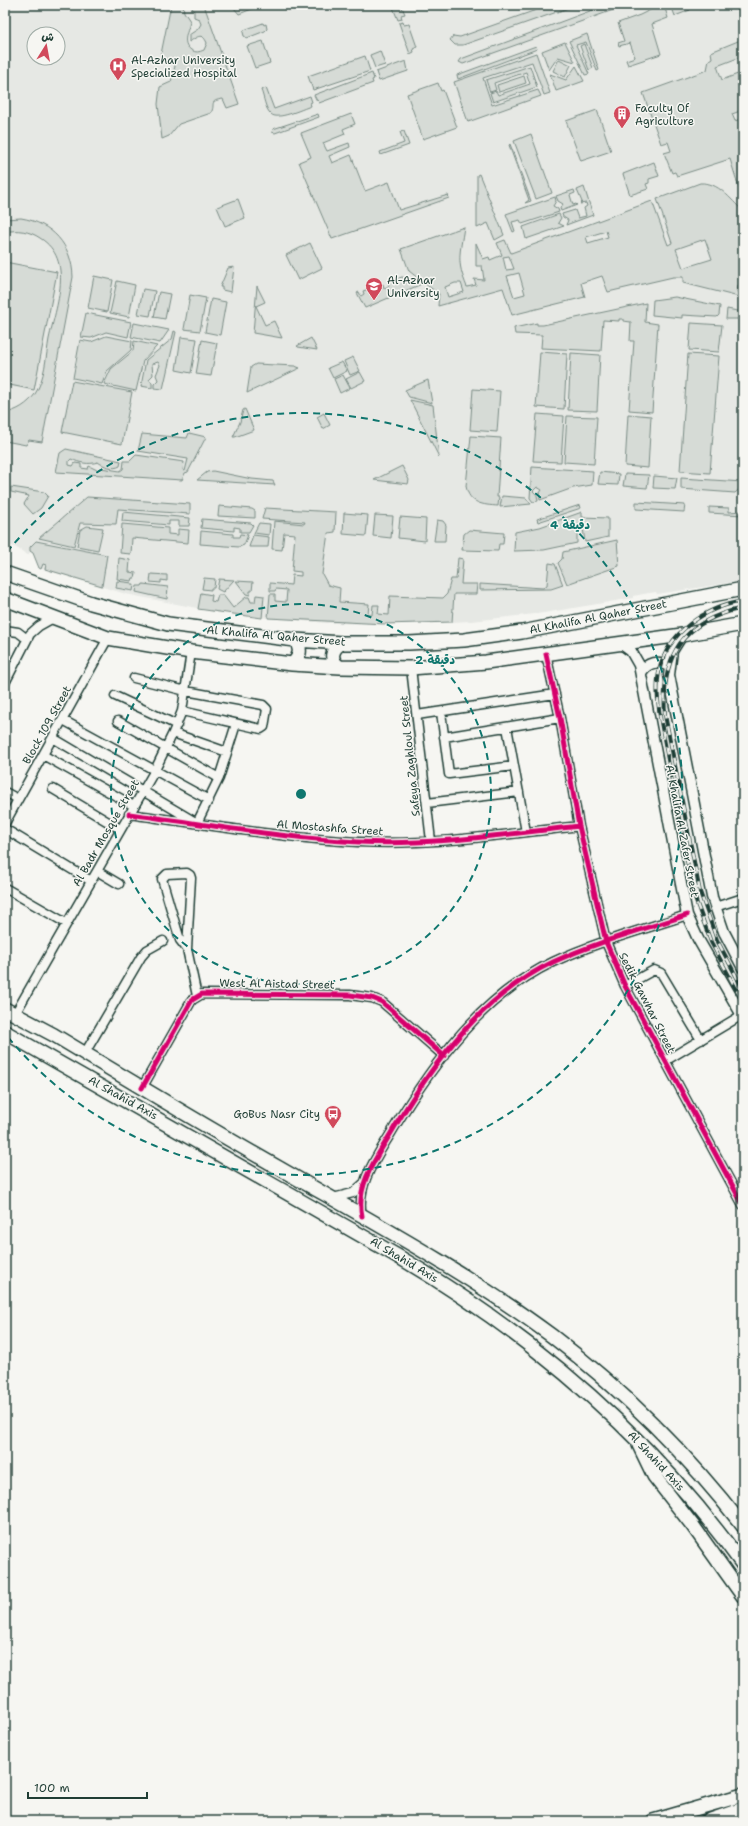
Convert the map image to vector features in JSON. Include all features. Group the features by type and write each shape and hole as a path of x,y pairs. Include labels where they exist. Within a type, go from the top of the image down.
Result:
{"main road":[{"name":"Al Khalifa Al Qaher Street","path":"5,573 91,603 168,624 295,640 342,643 409,643 464,640 522,632 743,589"},
{"path":"5,599 108,638 191,652 292,664 340,667 412,668 546,654 682,635 743,624"},
{"path":"292,664 297,659 299,653 299,646 295,640"},
{"path":"340,667 335,663 332,656 334,649 342,643"},
{"name":"Al Shahid Axis","path":"10,1012 54,1035 142,1088 333,1198 469,1280 552,1336 598,1373 643,1414 700,1475 743,1526"},
{"path":"24,1042 30,1034 31,1023"},
{"name":"Al Shahid Axis","path":"5,1032 194,1138 445,1284 534,1348 590,1394 637,1439 698,1507 743,1565"},
{"path":"41,1052 43,1043 54,1035"},
{"path":"637,1439 644,1458 654,1476 693,1526 743,1596"},
{"path":"653,1821 742,1795"},
{"path":"708,1821 743,1809"}],"street":[{"path":"5,683 27,639 34,629 55,617"},
{"path":"5,630 18,632 27,639"},
{"name":"Al Khalifa Al Zafer Street","path":"682,635 672,650 669,666 672,690 715,907 724,932 743,968"},
{"name":"Block 109 Street","path":"5,823 108,638"},
{"name":"Al Khalifa Al Zafer Street","path":"620,643 634,655 640,673 682,896 687,915 698,939 742,1016"},
{"name":"Al Badr Mosque Street","path":"10,1012 66,923 155,770 182,711 191,652"},
{"name":"Sedik Gawhar Street","path":"546,654 560,718 579,826 606,942 625,986 743,1205"},
{"path":"640,673 646,666 653,663 661,663 669,666"},
{"name":"Safeya Zaghloul Street","path":"412,668 431,841"},
{"path":"134,678 186,692 266,707 267,712 263,729 259,729 182,711"},
{"path":"417,715 555,694"},
{"path":"115,696 177,724"},
{"path":"441,712 449,774 514,766"},
{"path":"444,737 560,718"},
{"path":"63,720 209,800"},
{"path":"118,721 165,749 219,778"},
{"path":"53,738 197,823 219,778 236,724"},
{"path":"507,727 526,832"},
{"path":"173,733 227,752"},
{"path":"43,755 134,806"},
{"path":"53,789 120,829"},
{"path":"5,792 18,799"},
{"path":"426,803 518,792"},
{"name":"Al Mostashfa Street","path":"129,814 284,835 358,842 431,841 579,826"},
{"path":"5,829 91,881"},
{"path":"97,871 119,884"},
{"path":"142,1088 188,1007 197,996 186,949 191,876 187,873 166,874 162,877 162,881 180,940 186,949"},
{"path":"5,888 66,923"},
{"path":"715,907 743,898"},
{"path":"362,1216 360,1196 363,1184 405,1110 462,1033 482,1012 520,982 552,963 606,942 687,915"},
{"path":"85,1054 141,957 147,950 163,941"},
{"path":"625,986 654,970 662,972 701,1040"},
{"name":"West Al Aistad Street","path":"197,996 208,993 356,996 372,998 391,1009 444,1056"},
{"path":"665,1061 742,1016"},
{"path":"333,1198 353,1193 363,1184"}],"shaded area":[{"name":"Al-Azhar University","path":"5,5 743,5 743,581 657,594 656,592 649,593 633,596 633,598 544,613 471,621 413,624 327,623 212,611 126,594 39,568 33,553 30,552 28,555 15,547 5,544"},
{"path":"171,5 183,5 184,12 190,21 186,36 186,44 194,52 198,52 204,50 207,43 201,36 196,37 189,42 189,35 198,29 201,24 199,19 194,17 194,11 190,5 204,5 239,104 227,108 223,99 216,101 213,103 211,113 179,124 169,136 162,139 158,104 160,87 171,82 175,66 172,61 160,59"},
{"path":"236,5 258,5 257,7 239,14 234,8"},
{"path":"392,5 401,5 405,14 401,15 402,19 398,20"},
{"path":"550,5 577,5 463,45 455,45 450,40 453,36 460,37"},
{"path":"606,5 627,5 463,64 459,62 461,59"},
{"path":"660,5 664,5 668,18 652,24 661,54 628,65 626,60 635,57 630,43 619,46 618,43 624,41 618,23 640,15"},
{"path":"671,5 689,5 690,10 675,16"},
{"path":"403,22 404,25 409,24 417,47 413,49 414,52 410,54 399,23"},
{"path":"263,23 264,25 266,24 267,29 265,31 247,38 244,36 244,30"},
{"path":"587,34 599,70 597,71 586,42 576,45 589,74 585,75 569,41"},
{"path":"743,39 743,56 717,66 722,80 743,72 743,110 732,114 735,121 743,118 743,187 739,188 730,159 677,176 675,172 672,173 664,153 671,151 668,142 661,144 643,93 707,70 709,60 712,58 711,52"},
{"path":"263,41 270,63 255,68 247,46"},
{"path":"565,42 575,62 558,57 549,70 542,51"},
{"path":"584,44 593,68 589,70 580,46"},
{"path":"536,46 537,49 458,79 457,75"},
{"path":"380,51 385,65 375,68 370,55"},
{"path":"536,53 550,93 544,95 532,62 483,78 492,105 538,90 541,96 468,122 454,82"},
{"path":"365,56 370,71 313,90 308,76"},
{"path":"559,59 571,65 565,77 553,71"},
{"path":"406,61 408,71 379,81 376,72"},
{"path":"530,66 537,87 493,102 490,93 496,91 498,95 530,84 526,72 494,83 496,90 490,92 486,80"},
{"path":"576,66 584,81 556,91 550,74 566,80"},
{"path":"372,73 374,79 372,80 373,83 319,103 314,95"},
{"path":"524,76 526,83 499,92 497,85"},
{"path":"438,83 441,91 443,90 457,127 423,139 407,94"},
{"path":"266,88 274,109 310,96 312,102 310,103 311,106 296,112 274,116 267,109 261,90"},
{"path":"597,110 611,151 581,161 566,121"},
{"path":"318,114 319,117 275,133 272,132 273,129"},
{"path":"351,114 355,124 343,129 345,134 323,143 327,151 349,143 350,147 329,156 332,163 351,155 365,191 389,182 399,210 448,195 449,198 332,239 299,162 311,157 301,133"},
{"path":"404,131 409,145 381,155 380,152 404,143 400,132"},
{"path":"531,134 552,193 536,199 514,141"},
{"path":"510,144 531,201 525,203 529,200 509,145"},
{"path":"654,162 659,176 649,179 649,183 646,184 648,189 630,195 623,174"},
{"path":"479,174 504,235 495,240 488,223 477,228 477,175"},
{"path":"700,183 707,183 719,188 743,211 743,286 738,285 737,292 743,293 743,298 683,283 683,277 673,277 608,292 602,276 581,283 585,297 512,315 503,288 438,306 439,294 424,283 365,308 357,293 359,292 361,296 364,294 363,291 383,284 384,288 389,286 388,282 402,277 423,282 409,271 401,249 464,227 460,251 460,264 467,287 476,285 474,279 484,280 482,266 476,266 476,243 483,259 489,257 490,260 502,255 497,243 505,240 511,253 652,201 668,245 672,243 657,199","holes":["606,231 608,237 588,243 586,237","705,239 712,259 683,268 676,249","509,256 514,269 506,270 503,257","519,273 525,294 514,297 507,276","455,283 461,283 464,292 448,297 445,287"]},
{"path":"584,187 593,215 566,225 568,220 563,217 562,214 575,210 578,218 586,216 584,208 587,206 586,203 580,204 582,202 577,190"},
{"path":"574,190 575,193 570,195 573,205 577,205 561,211 560,208 563,204 558,201 556,196"},
{"path":"555,197 556,201 553,206 558,209 559,212 522,224 520,220 512,222 515,231 513,232 506,214"},
{"path":"238,199 245,218 225,226 217,207"},
{"path":"559,214 561,218 558,223 564,226 526,239 523,227"},
{"path":"21,218 42,225 51,230 58,237 69,255 73,277 42,442 29,440 26,445 5,441 5,413 18,409 26,404 35,394 41,381 58,298 60,271 57,258 51,247 40,238 23,231 5,232 5,219"},
{"path":"310,243 322,268 298,280 286,255"},
{"path":"5,262 57,272 34,390 5,384"},
{"path":"234,267 231,292 222,290 222,287 220,287 228,268"},
{"path":"94,276 113,280 107,312 88,308"},
{"path":"117,281 135,285 129,317 110,313"},
{"path":"257,286 265,302 256,306 265,325 274,321 282,338 253,333"},
{"path":"143,289 155,291 150,316 138,314"},
{"path":"159,292 170,294 165,319 154,317"},
{"path":"190,295 206,298 200,331 184,329"},
{"path":"675,297 720,306 719,315 717,317 682,315 682,318 652,315 653,300"},
{"path":"211,299 226,302 220,335 205,332"},
{"path":"646,303 645,322 658,324 652,412 629,410 634,341 630,341 631,322 623,321 623,319 619,319 619,321 603,320 601,351 541,348 542,335 515,334 514,328 537,323 537,325 543,325"},
{"path":"727,309 743,312 743,319 726,319"},
{"path":"86,313 131,322 128,337 106,332 91,338 81,337"},
{"path":"134,323 169,330 160,343 131,337"},
{"path":"691,323 722,325 719,352 689,350"},
{"path":"174,331 176,332 163,389 154,388 154,384 158,380 156,375 160,365 158,362 152,364 153,375 149,379 152,383 152,388 141,386 146,360 172,339"},
{"path":"106,336 132,341 131,350 107,371 102,384 73,378 80,340 91,342"},
{"path":"181,337 197,339 191,373 176,370"},
{"path":"311,338 317,350 297,346"},
{"path":"202,340 217,343 211,376 196,374"},
{"path":"134,341 157,346 143,361 136,391 104,384 111,369 133,351"},
{"path":"540,352 567,354 564,409 536,407"},
{"path":"571,353 600,355 597,411 568,410"},
{"path":"688,354 719,356 710,473 680,471"},
{"path":"353,357 360,371 350,375 344,361"},
{"path":"342,362 347,371 333,378 328,368"},
{"path":"256,364 295,366 300,368 247,393 251,367"},
{"path":"360,372 365,381 351,388 346,379"},
{"path":"343,375 350,388 340,393 334,379"},
{"path":"428,380 432,403 409,397 405,390"},
{"path":"72,381 132,392 122,444 62,432"},
{"path":"473,389 500,391 497,432 470,430"},
{"path":"410,400 433,405 439,457"},
{"path":"245,409 254,430 233,437 240,422 243,410"},
{"path":"324,413 330,425 323,429 317,417"},
{"path":"537,414 564,416 561,462 533,461"},
{"path":"628,414 651,416 648,468 625,466"},
{"path":"567,416 597,417 594,464 564,462"},
{"path":"189,433 206,437 188,472 185,473 182,480 56,472 60,453 66,449 121,461 120,466 112,468 98,462 84,463 71,459 69,461 69,465 73,466 75,463 81,464 81,468 88,469 89,466 97,470 101,468 120,471 123,469 124,461 130,461 136,455 184,462 183,470 185,471 188,459 138,451 142,434 187,438"},
{"path":"471,436 501,438 497,497 499,497 498,506 482,504 473,500 468,492 466,486"},
{"path":"402,466 409,480 408,484 374,480"},
{"path":"532,467 593,471 592,485 573,488 540,500 539,494 542,490 537,487 533,491 537,495 538,501 533,502 530,498"},
{"path":"213,471 252,479 273,481 275,485 197,480 207,472"},
{"path":"600,472 619,474 618,485 598,484"},
{"path":"625,474 649,475 647,488 623,486"},
{"path":"654,476 677,478 675,489 653,488"},
{"path":"681,478 743,482 743,486 735,493 681,489"},
{"path":"11,487 44,492 48,496 41,508 33,514 24,504 29,496 11,492"},
{"path":"502,496 526,498 531,504 500,507"},
{"path":"87,497 190,504 190,514 118,509 116,524 80,523 74,546 39,538"},
{"path":"636,502 685,505 684,512 636,509"},
{"path":"580,505 581,508 538,522 537,519"},
{"path":"219,506 252,509 255,511 255,518 218,516"},
{"path":"709,507 729,508 729,512 743,511 743,515 709,513"},
{"path":"265,508 336,512 335,532 328,533 322,574 328,585 340,588 339,602 369,604 368,614 372,615 373,605 379,605 378,614 389,615 390,596 443,598 447,594 451,579 456,579 458,558 463,559 461,584 477,584 476,594 454,594 452,622 385,624 268,618 270,594 275,594 275,601 286,602 287,590 276,589 275,591 270,591 270,583 291,585 292,575 301,576 301,572 292,571 295,534 284,533 282,550 272,549 274,521 304,524 305,522 262,519"},
{"path":"123,512 190,518 189,526 179,526 179,521 169,521 169,525 122,521"},
{"path":"582,512 582,517 608,518 608,537 585,542 583,528 577,529 577,543 544,550 514,551 515,532 540,527"},
{"path":"344,513 368,515 366,536 343,534"},
{"path":"375,515 393,516 391,538 373,536"},
{"path":"400,517 426,519 425,541 398,538"},
{"path":"202,519 251,523 253,525 249,532 240,532 240,528 234,527 234,531 201,528"},
{"path":"437,520 443,521 446,525 445,541 434,541"},
{"path":"259,523 270,524 269,535 254,533"},
{"path":"122,524 168,528 168,534 178,535 178,529 189,530 188,543 132,538 131,554 120,553"},
{"path":"87,526 103,528 98,550 77,546 80,530"},
{"path":"469,530 504,533 503,544 499,544 498,551 462,550 464,534"},
{"path":"201,531 233,534 233,537 239,537 240,534 248,535 244,545 239,547 200,544"},
{"path":"253,535 269,537 268,547 249,547"},
{"path":"617,540 619,566 567,584 558,563 562,559 563,552"},
{"path":"36,541 107,555 102,586 45,569 46,565 43,564 41,569 39,568 33,553 30,551 30,547"},
{"path":"119,558 130,560 129,572 136,573 135,578 133,578 132,581 117,579"},
{"path":"549,563 555,564 563,585 551,589 480,590 480,584 543,588 547,585"},
{"path":"151,574 167,575 167,581 161,580 161,583 150,582"},
{"path":"204,578 215,579 214,588 211,588 211,590 202,589"},
{"path":"219,579 234,580 223,592 217,589"},
{"path":"117,581 132,583 132,585 134,585 133,591 116,588"},
{"path":"236,581 253,582 250,595 246,594"},
{"path":"143,584 168,587 167,599 136,592 137,586 142,586"},
{"path":"201,593 212,595 211,601 216,602 218,595 223,595 233,608 246,597 249,597 251,602 255,602 256,595 264,596 262,618 198,609"}],"railway":[{"path":"743,601 715,609 690,624 679,634 670,645 663,658 659,672 657,689 660,717 693,893 711,942 743,1002"},
{"path":"743,608 722,614 705,622 690,632 680,644 672,658 667,675 665,694 665,715 700,892 717,940 743,989"}],"cycle path":[{"path":"546,654 560,718 579,826 606,942 625,986 743,1205"},
{"path":"129,814 300,837 386,843 441,841 579,826"},
{"path":"362,1216 362,1192 365,1181 375,1159 409,1103 443,1055 482,1012 527,976 553,962 602,942 687,915"},
{"path":"142,1088 192,1000 202,994 350,995 372,998 382,1002 444,1056"}],"place":[{"name":"Al-Azhar University Specialized Hospital","path":"118,81"},
{"name":"Faculty Of Agriculture","path":"622,129"},
{"name":"Al-Azhar University","path":"374,301"},
{"name":"GoBus Nasr City","path":"333,1129"}]}
